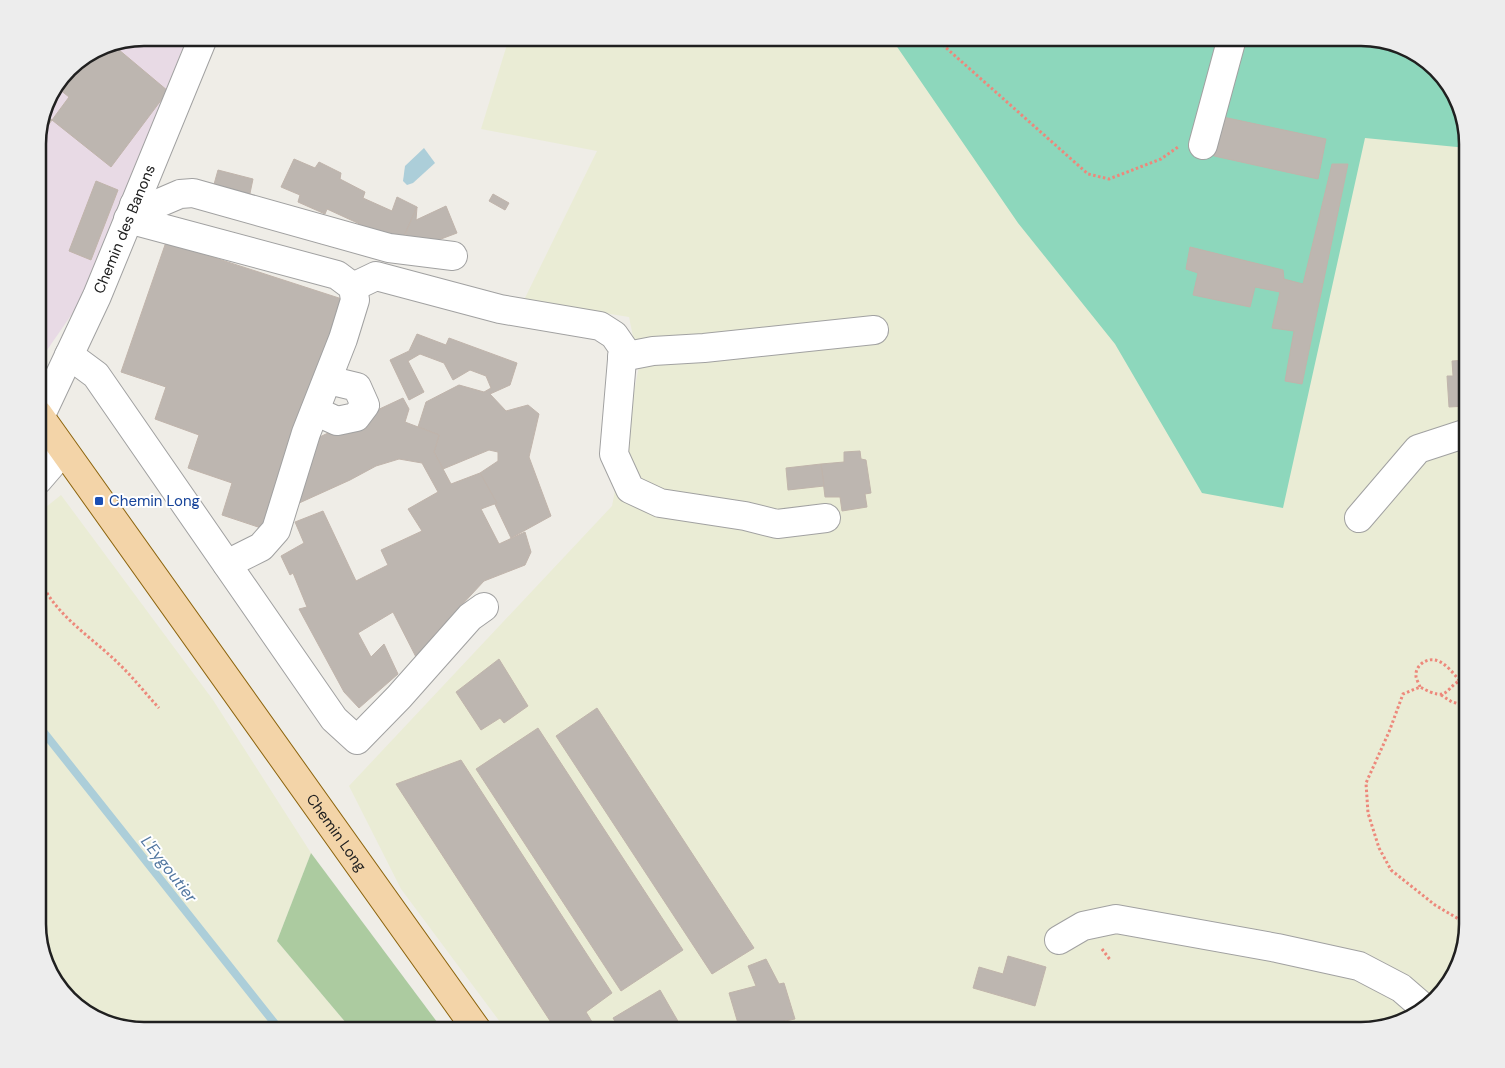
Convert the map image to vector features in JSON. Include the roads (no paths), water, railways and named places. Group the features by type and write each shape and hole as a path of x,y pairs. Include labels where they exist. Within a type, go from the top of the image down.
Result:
{"main road":[{"name":"Chemin Long","path":"46,426 471,1022"}],"street":[{"name":"Chemin des Banons","path":"46,402 69,355 131,212 200,46"},
{"path":"1206,136 1230,46"},
{"path":"131,212 152,206 180,194 193,194 389,248 453,256"},
{"path":"131,212 337,275 353,287 355,300 328,380 306,433 276,530 261,547 227,564"},
{"path":"353,287 376,276 500,309 600,326 614,335 623,348 614,454 630,489 660,503 745,516 777,524 826,518"},
{"path":"622,357 653,351 704,348 874,330"},
{"path":"69,355 96,375 334,719 357,740 399,697 470,617 484,606"},
{"path":"315,411 337,422 356,417 365,405 357,387 328,380"},
{"path":"1359,518 1418,449 1459,436"},
{"path":"46,471 63,451"},
{"path":"1059,940 1082,926 1116,919 1277,948 1359,966 1401,988 1419,1003"}],"water":[{"path":"424,148 435,163 413,183 407,185 403,181 405,166"}],"waterway":[{"name":"L'Eygoutier","path":"46,735 274,1022"}],"place":[{"name":"Chemin Long","path":"99,501"}]}
